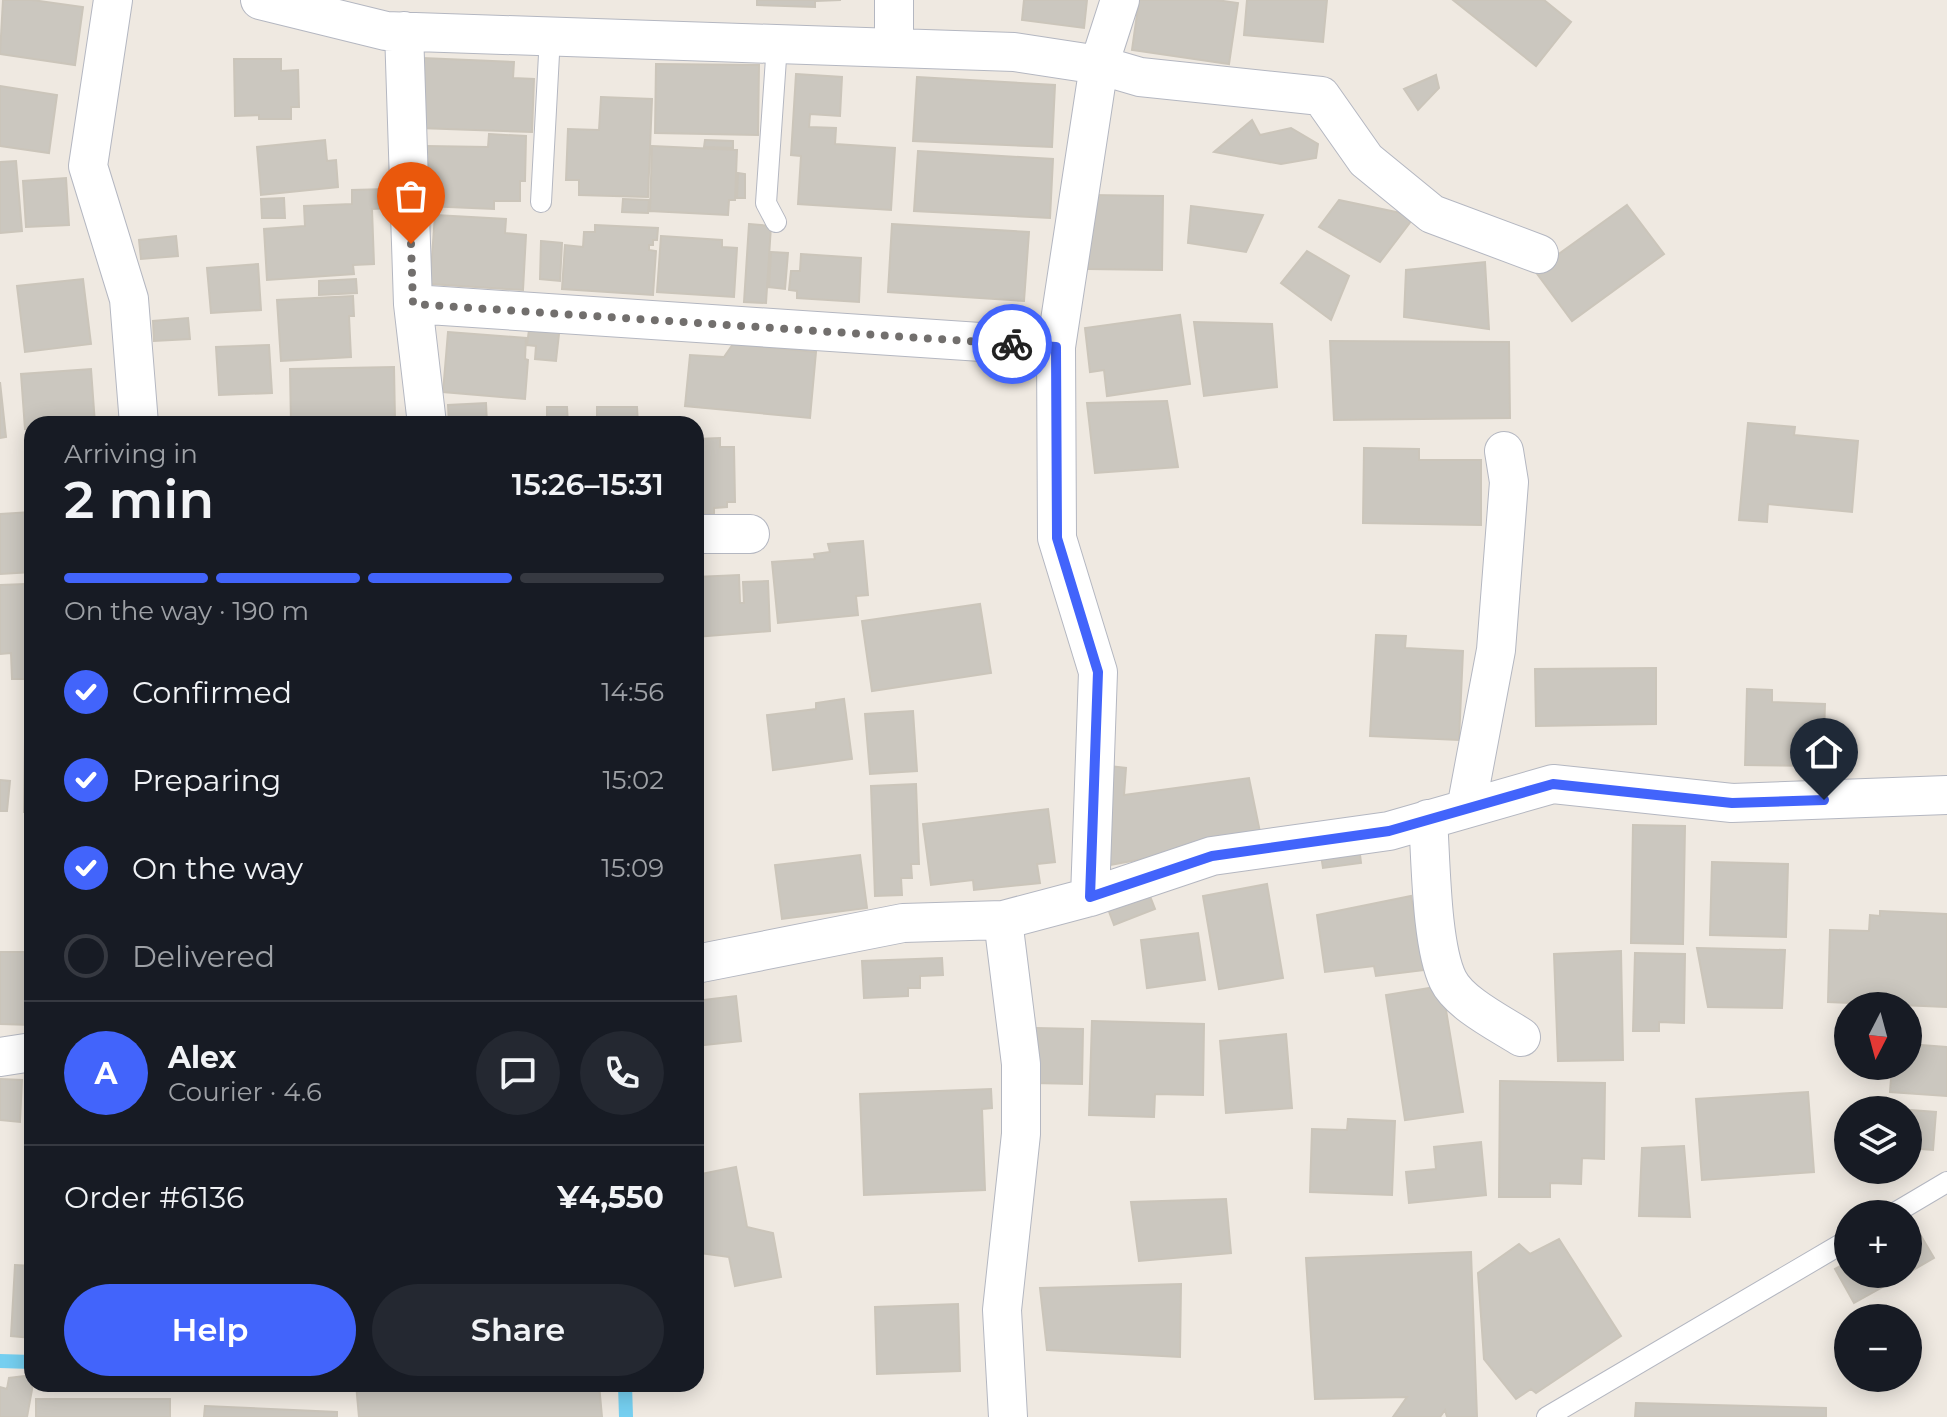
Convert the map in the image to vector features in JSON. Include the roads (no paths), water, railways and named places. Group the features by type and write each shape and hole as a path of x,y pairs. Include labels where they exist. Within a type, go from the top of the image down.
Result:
{"street":[{"path":"113,0 88,166 129,299 138,416"},
{"path":"260,0 353,11 386,31 1014,52 1099,65 1140,77 1321,96 1366,160 1432,214 1539,254"},
{"path":"894,0 894,48"},
{"path":"1090,897 1098,672 1057,538 1056,347 1099,65 1120,0"},
{"path":"404,31 413,304 426,416"},
{"path":"413,304 1056,347"},
{"path":"1466,809 1496,650 1509,482 1504,451"},
{"path":"704,534 750,534"},
{"path":"704,962 903,923 1003,920 1090,897 1212,856 1389,831 1553,784 1732,803 1947,795"},
{"path":"1428,819 1438,945 1448,982 1473,1006 1521,1037"},
{"path":"1003,920 1021,1064 1028,1417"},
{"path":"0,1057 24,1053"},
{"path":"1008,1417 1002,1310 1021,1134 1021,1064"}],"lane":[{"path":"541,202 550,36"},
{"path":"776,222 766,203 777,44"},
{"path":"1917,1200 1947,1182"},
{"path":"1547,1417 1834,1248"}],"waterway":[{"path":"0,1361 24,1362"},
{"path":"625,1392 626,1417"}]}
